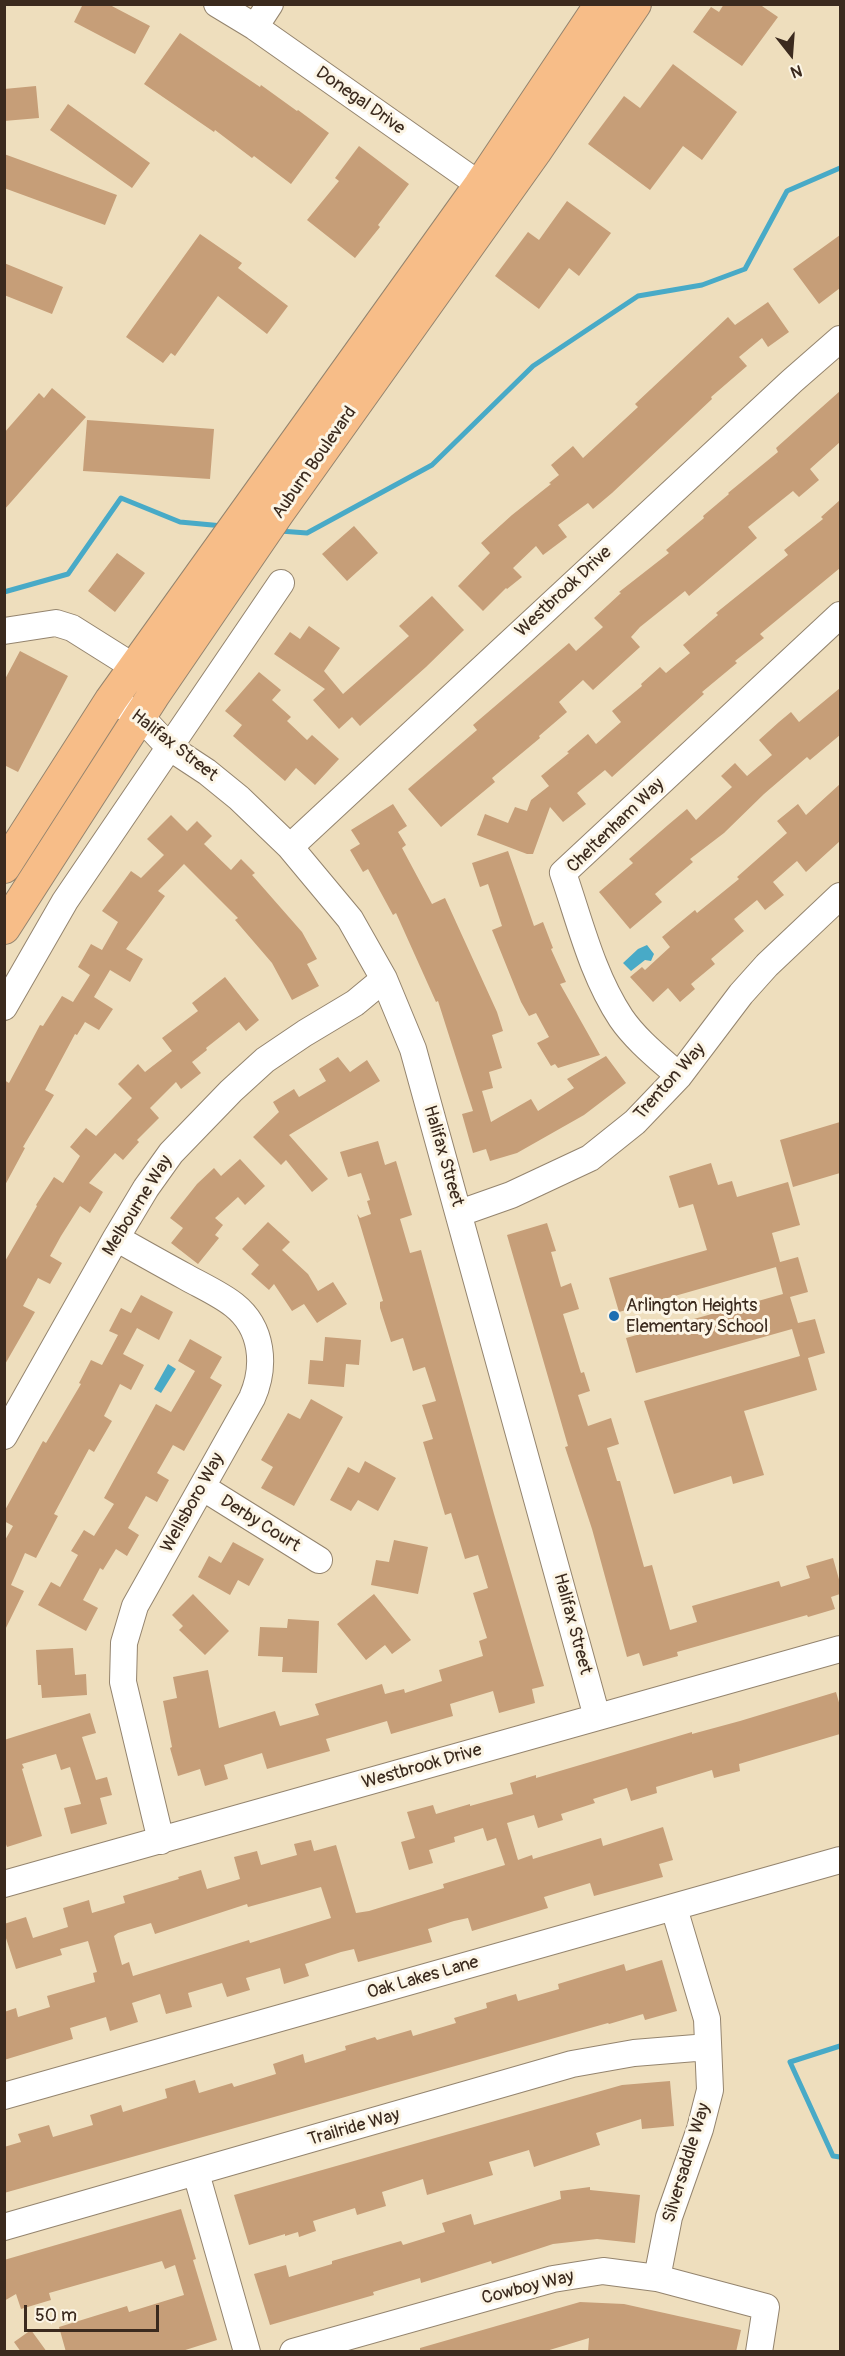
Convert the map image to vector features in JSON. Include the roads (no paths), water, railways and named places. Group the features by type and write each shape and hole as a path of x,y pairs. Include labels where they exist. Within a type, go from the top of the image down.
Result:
{"main road":[{"name":"Auburn Boulevard","path":"491,193 601,4"},
{"name":"Auburn Boulevard","path":"4,867 134,667 251,528 491,193 635,4"},
{"name":"Auburn Boulevard","path":"4,928 140,716 251,528"}],"street":[{"name":"Donegal Drive","path":"217,4 255,27 491,193"},
{"path":"255,27 270,4"},
{"name":"Westbrook Drive","path":"290,847 840,339"},
{"path":"4,1007 65,901 281,584"},
{"name":"Cheltenham Way","path":"679,1076 632,1032 606,994 563,873 840,615"},
{"path":"4,631 56,623 72,628 134,667"},
{"name":"Halifax Street","path":"111,700 140,716 169,747 207,772 290,847 350,919 384,979 413,1049 597,1717"},
{"name":"Trenton Way","path":"460,1214 511,1195 590,1158 635,1122 679,1076 741,994 767,965 840,896"},
{"name":"Melbourne Way","path":"4,1436 116,1238 146,1188 171,1153 231,1091 265,1060 355,1003 384,979"},
{"name":"Wellsboro Way","path":"116,1238 235,1306 257,1336 261,1362 257,1387 135,1606 124,1643 123,1682 161,1841"},
{"name":"Derby Court","path":"202,1487 319,1560"},
{"name":"Westbrook Drive","path":"4,1884 840,1649"},
{"name":"Oak Lakes Lane","path":"4,2096 840,1860"},
{"name":"Silversaddle Way","path":"657,2278 669,2217 700,2129 710,2090 707,2019 674,1908"},
{"name":"Trailride Way","path":"4,2227 196,2174 572,2064 634,2053 708,2047"},
{"path":"196,2174 247,2352"},
{"name":"Cowboy Way","path":"293,2352 553,2279 603,2271 657,2278 766,2307 759,2352"}],"water":[{"path":"647,945 654,954 651,961 645,960 631,971 623,963 638,949"},
{"path":"168,1364 176,1369 161,1393 154,1389"}],"waterway":[{"path":"280,531 307,533 432,465 533,366 638,296 702,285 745,269 787,191 840,168"},
{"path":"4,592 68,574 121,498 180,522 223,526"},
{"path":"840,2046 790,2062 833,2156 840,2157"}],"place":[{"name":"Arlington Heights Elementary School","path":"614,1316"}]}
